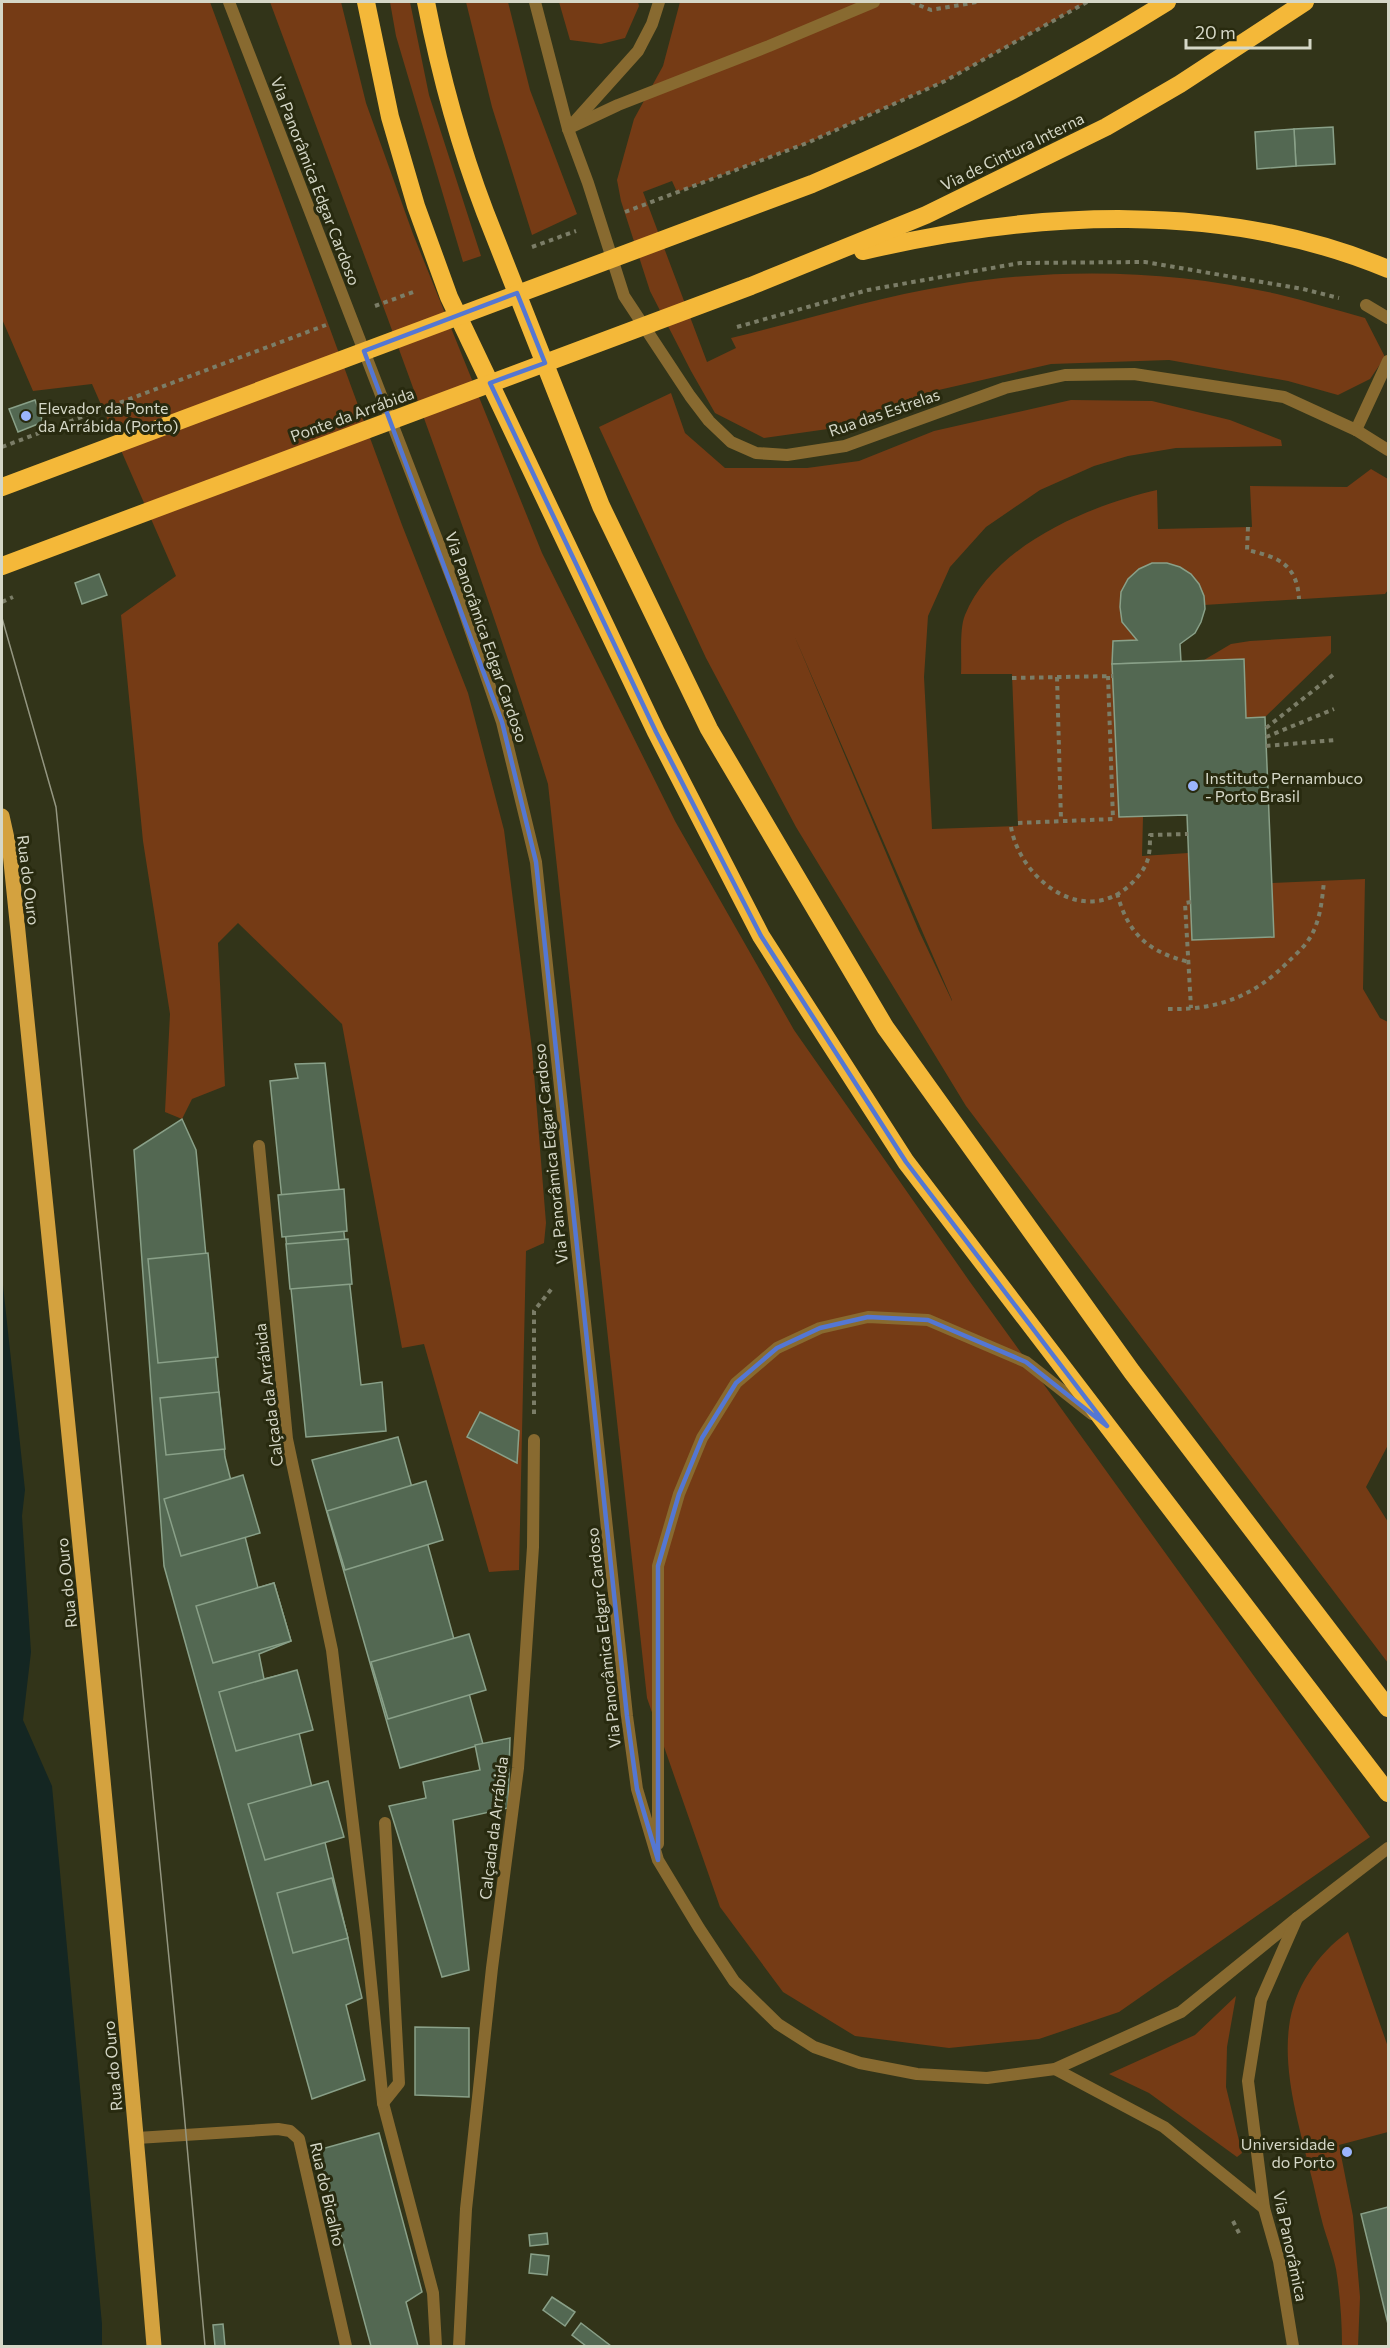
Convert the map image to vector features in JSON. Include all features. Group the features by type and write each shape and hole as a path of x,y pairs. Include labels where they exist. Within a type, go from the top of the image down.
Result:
{"highway":[{"path":"366,2 390,117 416,206 449,297 656,732 761,936 906,1162 1389,1793"},
{"path":"426,2 434,45 469,172 602,506 709,729 885,1027 1132,1372 1389,1708"},
{"path":"2,487 812,184 889,152 1054,69 1167,2"},
{"name":"Via de Cintura Interna","path":"717,298 814,262 936,210 1106,128 1207,67 1305,2"},
{"path":"814,262 900,242 981,228 1071,220 1148,219 1216,225 1281,236 1363,258 1389,269"},
{"name":"Ponte da Arrábida","path":"2,566 717,298"}],"main road":[{"name":"Rua do Ouro","path":"2,816 10,852 87,1606 137,2138 154,2346"}],"street":[{"name":"Via Panorâmica Edgar Cardoso","path":"229,2 458,594 502,722 536,862 627,1716 638,1789 658,1860 734,1981 778,2024 814,2048 860,2063 918,2074 987,2078 1055,2069 1181,2012 1297,1918"},
{"name":"Rua das Estrelas","path":"535,2 568,129 624,296 656,347 709,421 731,442 756,453 787,455 845,446 1005,388 1065,375 1134,374 1284,397 1356,430 1389,450"},
{"path":"568,129 638,51 652,24 659,2"},
{"path":"568,129 618,105 874,2"},
{"path":"1366,305 1389,318"},
{"path":"1356,430 1389,361"},
{"name":"Calçada da Arrábida","path":"259,1146 287,1439 332,1650 366,1933 383,2103 433,2293 436,2346"},
{"path":"658,1860 658,1566 678,1494 702,1438 736,1383 777,1348 820,1328 868,1317 928,1320 1026,1362 1107,1426"},
{"name":"Calçada da Arrábida","path":"459,2346 466,2208 492,1968 518,1768 533,1547 534,1440"},
{"path":"383,2103 399,2083 385,1823"},
{"name":"Via Panorâmica","path":"1293,2346 1279,2261 1264,2208 1248,2081 1261,2000 1297,1918 1389,1848"},
{"path":"1055,2069 1164,2127 1264,2208"},
{"name":"Rua do Bicalho","path":"137,2138 278,2129 290,2131 299,2139 346,2346"}],"path":[{"path":"911,2 931,10 977,2"},
{"path":"677,192 807,143 945,81 1088,2"},
{"path":"728,330 868,290 1020,263 1145,262 1303,289 1366,305"},
{"path":"1248,527 1247,550 1271,556 1289,568 1298,585 1299,599"},
{"path":"1266,728 1333,675"},
{"path":"1012,678 1110,676 1113,819 1018,823"},
{"path":"1057,677 1061,820"},
{"path":"1266,737 1334,709"},
{"path":"1266,746 1335,740"},
{"path":"1011,827 1022,859 1039,880 1059,895 1081,900 1104,899 1126,889 1141,875 1149,855 1150,836 1188,834"},
{"path":"1168,1009 1219,1005 1250,993 1280,970 1308,941 1321,911 1324,880"},
{"path":"1117,893 1122,912 1134,932 1151,949 1189,962"},
{"path":"1191,902 1185,903 1191,1008"},
{"path":"534,1311 534,1440"},
{"path":"1230,2216 1241,2237"}],"highlighted area":[{"path":"517,293 545,363 490,383 656,732 761,936 906,1162 1107,1426 1026,1362 928,1320 868,1317 820,1328 777,1348 736,1383 702,1438 679,1494 658,1566 658,1860 637,1789 627,1716 536,862 502,722 364,351"}],"shaded area":[{"path":"2,2 210,2 402,525 468,693 504,830 532,1049 546,1223 544,1243 526,1251 519,1570 489,1572 424,1344 402,1348 342,1024 238,923 218,943 225,1086 192,1099 182,1119 165,1112 170,1014 143,841 121,615 176,576 92,384 33,391 2,319"},
{"path":"270,2 341,2 366,103 413,234 542,553 675,821 794,1030 970,1282 1370,1837 1119,2012 1039,2039 949,2048 855,2036 783,1992 720,1907 647,1698 548,784 449,489"},
{"path":"390,2 410,2 429,95 481,256 463,262 396,36"},
{"path":"466,2 508,2 530,90 577,214 532,235 492,107"},
{"path":"559,2 638,2 639,6 625,38 601,44 570,40"},
{"path":"680,2 1087,2 945,81 807,143 677,192 672,181 643,192 707,362 736,348 731,338 869,302 992,279 1074,274 1156,276 1197,280 1277,294 1365,318 1385,357 1370,379 1338,395 1288,381 1169,360 1051,364 930,392 835,428 764,438 715,413 650,291 621,201 617,180 634,119 663,66"},
{"path":"671,393 685,433 725,468 807,468 859,461 934,431 1071,400 1152,401 1230,420 1281,440 1282,446 1176,448 1128,456 1094,466 1040,490 986,527 950,567 928,616 924,677 932,829 1018,826 1012,674 961,674 961,644 965,615 979,590 998,568 1020,549 1074,518 1102,506 1157,490 1158,529 1252,527 1250,486 1347,487 1371,469 1388,479 1388,590 1385,594 1204,605 1193,577 1183,569 1167,563 1121,592 1123,618 1137,640 1113,641 1112,664 1119,817 1143,817 1142,856 1188,853 1192,940 1273,937 1272,883 1365,879 1363,989 1380,1018 1388,1022 1388,1445 1366,1487 1388,1522 1388,1663 966,1106 796,827 706,658 599,427","holes":["794,635 952,1001 919,931"]},
{"path":"1331,636 1331,653 1265,717 1246,718 1244,659 1204,660 1231,644"},
{"name":"Universidade do Porto","path":"1348,1932 1388,2047 1388,2132 1339,2145 1353,2216 1360,2297 1358,2346 1342,2346 1336,2269 1297,2118 1288,2063 1289,2027 1296,1999 1317,1961"},
{"path":"1236,1996 1227,2047 1226,2087 1242,2153 1237,2157 1149,2093 1109,2074 1195,2035"}],"water":[{"path":"2,1276 25,1490 22,1516 31,1652 23,1720 52,1786 102,2324 102,2346 2,2346"}],"building":[{"path":"1333,127 1335,164 1296,166 1294,129"},
{"path":"1294,129 1296,166 1257,169 1255,132"},
{"name":"Elevador da Ponte da Arrábida (Porto)","path":"35,400 43,422 18,432 9,409"},
{"path":"1152,563 1167,563 1191,574 1199,584 1204,596 1205,609 1201,622 1195,633 1180,644 1181,662 1112,664 1113,641 1137,640 1122,622 1121,592 1128,579 1139,569"},
{"path":"99,574 107,595 82,604 75,583"},
{"name":"Instituto Pernambuco - Porto Brasil","path":"1244,659 1246,718 1265,717 1274,937 1192,940 1187,815 1119,817 1112,664"},
{"path":"325,1063 361,1385 382,1382 386,1431 306,1437 270,1081 298,1078 295,1064"},
{"path":"182,1119 196,1150 225,1457 258,1588 274,1583 291,1641 259,1654 264,1679 285,1674 362,1998 346,2005 365,2080 312,2099 164,1566 134,1150"},
{"path":"344,1189 347,1231 282,1237 278,1195"},
{"path":"348,1239 352,1284 290,1289 286,1244"},
{"path":"208,1253 218,1357 158,1363 148,1259"},
{"path":"219,1392 225,1449 166,1455 160,1398"},
{"path":"480,1412 519,1431 517,1463 467,1437"},
{"path":"398,1437 483,1744 400,1768 312,1460"},
{"path":"243,1475 260,1533 181,1556 164,1499"},
{"path":"426,1481 443,1540 345,1570 327,1511"},
{"path":"274,1583 291,1641 213,1663 196,1606"},
{"path":"469,1634 486,1690 388,1719 371,1662"},
{"path":"297,1670 313,1730 236,1751 219,1692"},
{"path":"510,1738 508,1808 453,1820 469,1970 442,1977 389,1806 426,1798 423,1782 480,1770 475,1745"},
{"path":"328,1781 344,1837 265,1860 248,1804"},
{"path":"332,1878 348,1938 293,1953 277,1893"},
{"path":"415,2027 469,2028 469,2097 415,2095"},
{"path":"379,2133 422,2292 406,2302 418,2346 371,2346 318,2150"},
{"path":"1388,2207 1388,2324 1361,2214"},
{"path":"547,2233 548,2244 530,2246 529,2235"},
{"path":"531,2254 549,2256 547,2275 529,2273"},
{"path":"552,2297 575,2312 565,2326 543,2310"},
{"path":"581,2323 611,2346 586,2346 572,2335"},
{"path":"223,2324 225,2346 215,2346 213,2325"}],"tram line":[{"path":"2,618 56,807 205,2346"}],"place":[{"name":"Elevador da Ponte da Arrábida (Porto)","path":"26,416"},
{"name":"Instituto Pernambuco - Porto Brasil","path":"1193,786"},
{"name":"Universidade do Porto","path":"1347,2152"}]}
